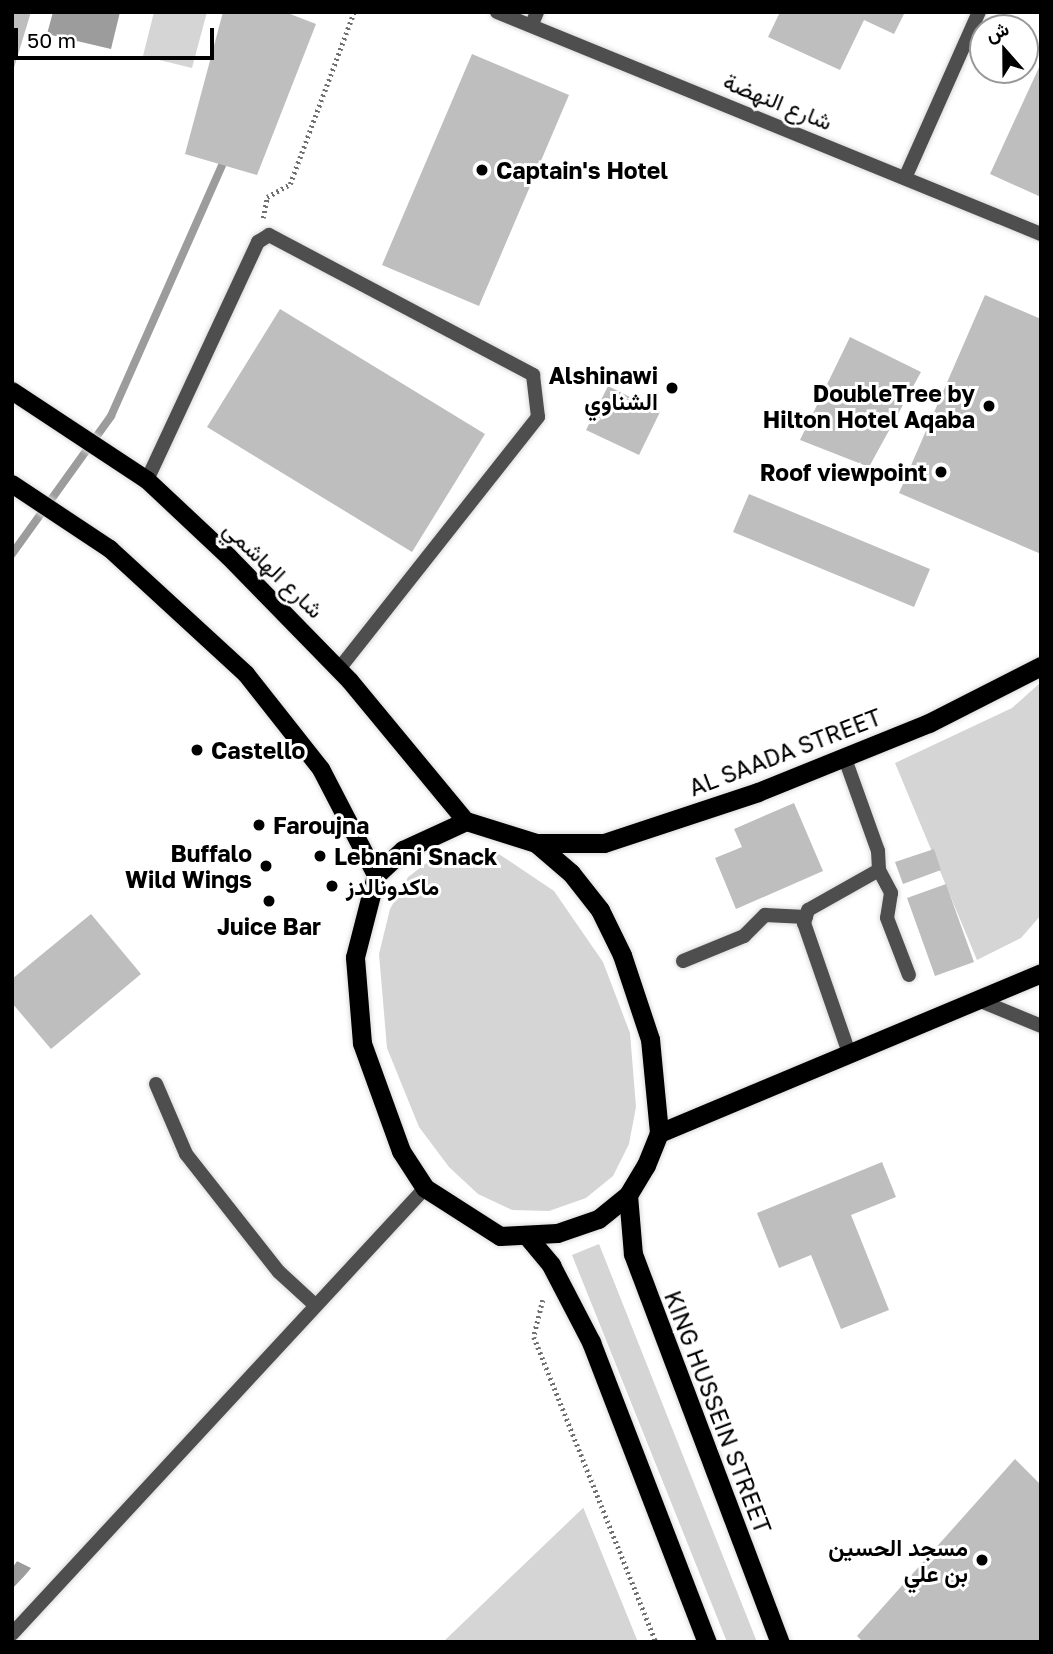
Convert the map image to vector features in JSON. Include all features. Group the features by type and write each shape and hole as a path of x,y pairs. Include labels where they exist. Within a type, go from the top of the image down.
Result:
{"highway":[{"name":"AL SAADA STREET","path":"536,843 604,843 844,756 985,698 1041,666"},
{"path":"466,821 536,843 600,909 622,955 657,1071 659,1133 628,1195 598,1219 527,1236 500,1236 425,1188 401,1151 362,1043 355,957 376,875 404,850 466,821"},
{"path":"659,1133 1041,973"},
{"name":"KING HUSSEIN STREET","path":"628,1195 633,1254 780,1642"},
{"path":"527,1236 551,1265 591,1342 707,1642"}],"main road":[{"name":"شارع الهاشمي","path":"14,391 147,480 339,669 466,821"},
{"path":"12,484 110,549 184,611 286,718 350,819 376,875"}],"street":[{"name":"شارع النهضة","path":"497,12 535,18 1041,234"},
{"path":"905,178 979,12"},
{"path":"147,480 258,243 269,235 533,375 540,399 538,417 339,669"},
{"path":"844,756 878,851 879,870 891,893 887,918 909,975"},
{"path":"849,1053 806,933 806,916 823,899 879,870"},
{"path":"683,961 744,936 765,915 806,916"},
{"path":"978,1000 1041,1026"},
{"path":"156,1084 186,1154 279,1272 316,1305"},
{"path":"12,1634 425,1188"}],"path":[{"path":"258,243 267,197 290,184 354,12"},
{"path":"551,1265 534,1337 656,1642"}],"shaded area":[{"path":"53,12 120,12 111,49 47,34"},
{"path":"154,12 207,12 192,68 143,56"},
{"path":"1041,682 1041,915 1021,938 977,960 895,763 1012,708"},
{"path":"465,851 496,852 554,891 603,962 630,1033 636,1107 629,1144 613,1176 586,1198 549,1211 512,1210 478,1194 449,1167 419,1127 387,1048 379,954 390,909 408,877 432,859"},
{"path":"599,1244 757,1642 727,1642 572,1255"},
{"path":"583,1508 638,1642 443,1642"},
{"path":"17,1561 32,1568 12,1589 12,1568"}],"pier":[{"path":"17,1557 35,1568 12,1592 31,1568 17,1561 12,1568"}],"building":[{"path":"12,12 31,12 13,71 12,71"},
{"path":"223,12 285,12 316,24 257,175 185,154"},
{"path":"780,12 905,12 894,34 864,20 840,70 768,37"},
{"path":"472,54 569,95 479,306 382,265"},
{"path":"1041,63 1041,197 990,174 1031,84 1039,84"},
{"name":"DoubleTree by Hilton Hotel Aqaba","path":"985,295 1041,319 1041,554 899,493"},
{"path":"280,309 485,434 412,552 207,427"},
{"path":"850,337 921,372 869,467 800,440"},
{"path":"608,386 660,412 639,455 586,430"},
{"path":"749,494 930,569 914,607 733,532"},
{"path":"794,803 823,871 736,909 715,858 742,847 734,829"},
{"path":"934,849 941,870 903,884 895,862"},
{"path":"946,884 974,962 935,976 907,898"},
{"path":"91,914 141,974 51,1049 12,1003 12,979"},
{"path":"882,1162 896,1197 851,1215 889,1310 841,1329 811,1255 779,1268 757,1213"},
{"name":"مسجد الحسين بن علي","path":"1015,1459 1041,1485 1041,1642 863,1642 857,1636"}],"waterway":[{"path":"12,554 111,416 222,165"}],"place":[{"name":"Captain's Hotel","path":"482,170"},
{"name":"Alshinawi الشناوي","path":"672,388"},
{"name":"DoubleTree by Hilton Hotel Aqaba","path":"989,406"},
{"name":"Roof viewpoint","path":"941,472"},
{"name":"Castello","path":"197,750"},
{"name":"Faroujna","path":"259,825"},
{"name":"Lebnani Snack","path":"320,856"},
{"name":"Buffalo Wild Wings","path":"266,866"},
{"name":"ماكدونالدز","path":"332,886"},
{"name":"Juice Bar","path":"269,901"},
{"name":"مسجد الحسين بن علي","path":"982,1560"}]}
